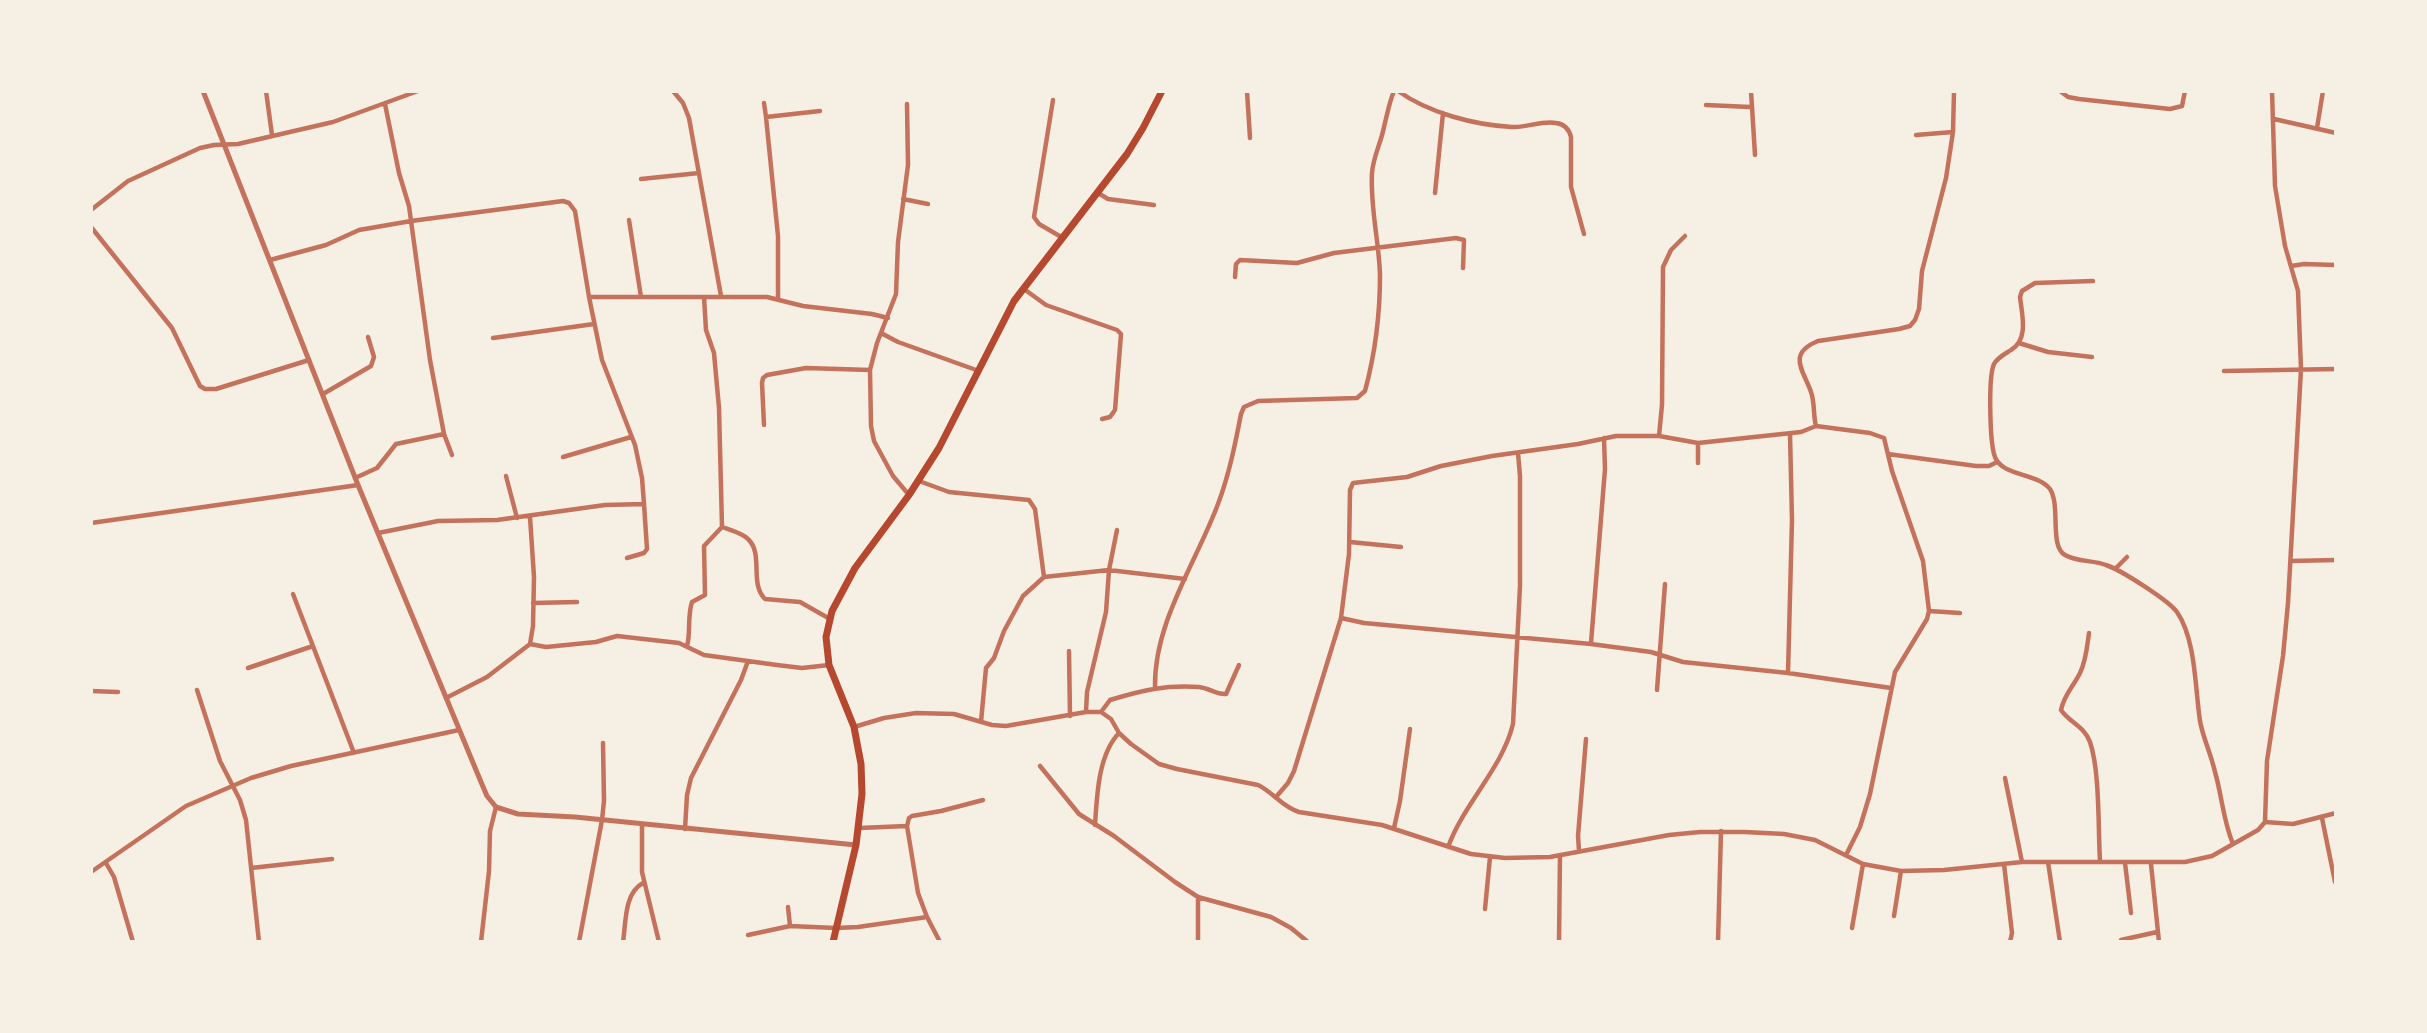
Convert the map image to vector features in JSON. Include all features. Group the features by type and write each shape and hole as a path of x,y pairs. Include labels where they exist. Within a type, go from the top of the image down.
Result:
{"main road":[{"path":"833,942 859,828 861,764 854,727 829,665 826,638 835,605 855,568 909,495 939,448 1008,312 1023,288 1098,193 1143,128 1162,91"}],"street":[{"path":"203,91 355,478 484,789 496,807 518,814 856,845"},
{"path":"267,91 272,135"},
{"path":"91,211 137,176 200,148 333,122 418,91"},
{"path":"673,91 683,103 689,118 721,296"},
{"path":"1247,91 1250,138"},
{"path":"1155,687 1158,651 1185,579 1219,503 1231,467 1244,407 1258,401 1357,398 1365,391 1379,306 1380,273 1372,173 1374,155 1396,91 1443,113 1513,127 1547,122 1563,125 1570,131 1571,187 1584,234"},
{"path":"1751,91 1755,155"},
{"path":"1819,427 1811,390 1800,369 1799,361 1803,351 1818,341 1899,329 1910,326 1916,320 1922,271 1942,202 1953,132 1954,91"},
{"path":"2060,91 2068,97 2078,99 2170,109 2182,106 2185,91"},
{"path":"854,727 884,718 916,713 954,714 1006,726 1086,712 1101,712 1111,719 1119,733 1159,764 1247,782 1267,789 1290,809 1299,812 1394,828 1448,847 1490,857 1559,855 1669,835 1721,831 1801,837 1828,845 1863,864 1901,871 1944,870 2022,862 2151,864 2202,859 2258,830 2265,822 2267,761 2283,656 2301,369 2299,302 2279,217 2275,186 2272,91"},
{"path":"2317,128 2323,91"},
{"path":"1054,100 1034,217 1039,224 1063,238"},
{"path":"764,103 778,236 778,299"},
{"path":"386,104 411,220 430,360 444,433 452,454"},
{"path":"907,104 908,165 898,243 898,280 894,304 881,333 870,370 871,426 874,440 893,476 909,495"},
{"path":"1706,105 1750,107"},
{"path":"766,117 820,111"},
{"path":"1436,193 1443,113"},
{"path":"2274,119 2336,133"},
{"path":"1916,135 1953,132"},
{"path":"641,179 699,173"},
{"path":"1098,193 1108,199 1154,205"},
{"path":"903,200 928,204"},
{"path":"270,260 326,245 359,230 411,220 569,202 575,211 594,324 607,377 631,437 642,478 647,549 644,553 627,558"},
{"path":"629,220 641,297"},
{"path":"91,227 172,328 200,386 216,389 309,360"},
{"path":"1659,436 1662,404 1663,267 1671,250 1685,236"},
{"path":"1235,277 1236,264 1240,260 1297,263 1377,246 1461,238 1465,245 1463,268"},
{"path":"2291,267 2304,264 2329,267 2336,265"},
{"path":"1997,462 1993,443 1992,371 1999,357 2019,343 2024,326 2020,297 2022,291 2035,284 2093,281"},
{"path":"1023,288 1046,304 1117,330 1121,334 1115,410 1110,417 1102,419"},
{"path":"589,297 756,296 803,306 888,318"},
{"path":"687,646 692,603 705,595 704,546 722,527 719,408 714,353 706,330 704,297"},
{"path":"493,338 594,324"},
{"path":"881,333 898,342 979,371"},
{"path":"323,394 371,366 374,357 368,337"},
{"path":"2019,343 2049,352 2092,357"},
{"path":"764,425 762,383 767,374 806,368 870,370"},
{"path":"2224,371 2336,369"},
{"path":"1276,797 1294,771 1341,618 1350,542 1350,490 1353,483 1407,477 1441,467 1633,434 1698,443 1790,434 1819,427 1881,435 1887,443 1888,454 1923,561 1929,611 1899,666 1891,688 1870,794 1860,827 1846,855"},
{"path":"355,478 377,468 396,444 444,433"},
{"path":"1788,673 1792,520 1790,434"},
{"path":"563,457 631,437"},
{"path":"1591,644 1605,469 1604,438"},
{"path":"1698,443 1698,463"},
{"path":"1448,847 1509,741 1513,724 1521,525 1518,453"},
{"path":"1888,454 1976,466 1989,466 1997,462"},
{"path":"1997,462 2044,483 2050,490 2055,504 2057,543 2067,556 2115,569 2176,610 2185,629 2202,734 2216,773 2223,817 2233,844"},
{"path":"506,476 517,518"},
{"path":"918,480 949,492 1029,500 1035,509 1044,578"},
{"path":"91,523 358,485"},
{"path":"378,533 438,521 530,517 605,505 644,504"},
{"path":"446,698 487,677 530,644 534,577 530,517"},
{"path":"722,527 745,537 753,545 757,585 761,596 772,600 800,602 830,619"},
{"path":"1086,712 1087,692 1106,612 1109,570 1117,530"},
{"path":"1350,542 1401,547"},
{"path":"2115,569 2127,557"},
{"path":"2291,561 2336,559"},
{"path":"981,722 986,668 1023,596 1044,578 1109,570 1185,579"},
{"path":"1657,691 1665,584"},
{"path":"293,594 354,754"},
{"path":"533,603 577,603"},
{"path":"1929,611 1960,613"},
{"path":"1341,618 1591,644 1683,662 1788,673 1891,688"},
{"path":"2090,633 2079,675 2064,696 2061,710 2090,739 2100,862"},
{"path":"530,644 546,647 596,642 617,636 667,641 687,646 704,655 791,667 829,665"},
{"path":"248,668 313,646"},
{"path":"1069,651 1070,716"},
{"path":"685,828 691,779 748,661"},
{"path":"1101,712 1110,699 1155,687 1200,687 1226,694 1238,665"},
{"path":"197,690 220,761 240,800 246,820 258,942"},
{"path":"91,691 118,692"},
{"path":"1394,828 1410,729"},
{"path":"91,872 171,815 232,786 290,766 459,730"},
{"path":"1095,825 1105,760 1112,741 1119,733"},
{"path":"1579,851 1586,739"},
{"path":"579,942 602,820 603,743"},
{"path":"1040,766 1069,805 1087,821 1114,836 1175,883 1198,897 1271,917 1308,942"},
{"path":"2005,778 2022,862"},
{"path":"940,942 927,917 919,893 907,826 909,818 983,800"},
{"path":"481,942 491,823 496,807"},
{"path":"2265,822 2292,824 2336,813"},
{"path":"2322,817 2335,882"},
{"path":"642,825 643,883 659,942"},
{"path":"859,828 907,826"},
{"path":"1718,942 1721,831"},
{"path":"1559,855 1559,942"},
{"path":"1485,909 1490,857"},
{"path":"251,867 331,859"},
{"path":"2048,862 2060,942"},
{"path":"106,863 114,877 133,942"},
{"path":"2125,863 2131,913"},
{"path":"1852,928 1863,864"},
{"path":"2004,864 2010,942"},
{"path":"2151,864 2159,942"},
{"path":"1894,916 1901,871"},
{"path":"623,942 631,895 643,883"},
{"path":"1198,897 1198,942"},
{"path":"788,908 790,926"},
{"path":"748,935 790,926 836,928 927,917"},
{"path":"2121,940 2157,932"}]}
